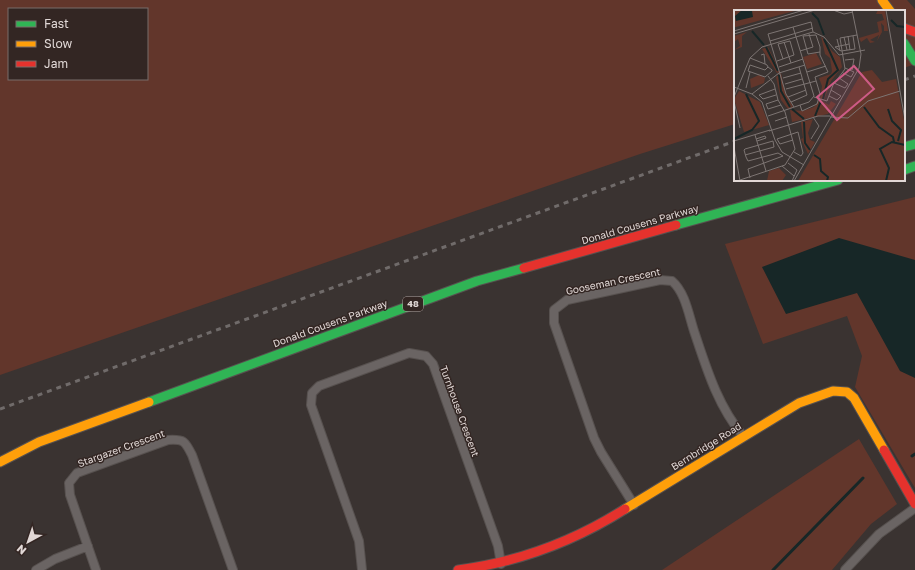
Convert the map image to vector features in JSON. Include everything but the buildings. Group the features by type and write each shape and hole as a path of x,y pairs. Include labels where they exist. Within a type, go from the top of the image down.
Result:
{"main road":[{"path":"882,0 889,10"},
{"path":"905,28 915,32"},
{"path":"905,45 915,61"},
{"path":"905,147 915,144"},
{"path":"905,170 915,166"},
{"name":"Donald Cousens Parkway","path":"0,462 39,442 477,281 834,181"},
{"name":"Bernbridge Road","path":"458,570 501,564 526,558 564,543 597,527 634,505 786,410 806,400 834,391 847,392 854,398 915,504"}],"street":[{"name":"Gooseman Crescent","path":"634,505 594,438 554,323 554,310 560,304 567,300 660,280 672,281 677,286 684,302 716,394 732,423 743,436"},
{"name":"Turnhouse Crescent","path":"362,570 359,541 311,405 312,393 319,386 409,353 426,356 433,364 498,546 501,564"},
{"name":"Stargazer Crescent","path":"96,570 70,495 69,483 77,473 168,440 178,439 186,443 192,455 233,570"},
{"path":"845,570 879,534 915,508"},
{"path":"36,570 56,559 88,546"}],"shaded area":[{"path":"0,0 907,0 915,9 915,64 905,68 905,10 734,10 734,124 640,154 0,375"},
{"path":"915,197 915,488 855,387 862,356 847,316 763,344 725,244"},
{"path":"839,238 915,260 915,378 900,371 857,293 786,314 762,267"},
{"path":"859,439 897,504 871,524 832,570 662,570"}],"waterway":[{"path":"773,570 863,478"}],"railway":[{"path":"905,80 915,76"},
{"path":"0,409 734,141"}],"traffic: fast":[{"path":"905,45 915,61"},
{"path":"905,147 915,144"},
{"path":"905,170 915,166"},
{"path":"676,225 834,181"},
{"path":"149,402 477,281 524,268"}],"traffic: slow":[{"path":"882,0 889,10"},
{"path":"625,509 799,403 833,391 847,392 854,398 884,450"},
{"path":"0,462 39,442 149,402"}],"traffic: jam":[{"path":"905,28 915,32"},
{"path":"524,268 676,225"},
{"path":"884,450 915,504"},
{"path":"458,570 503,562 545,549 586,531 625,509"}]}
